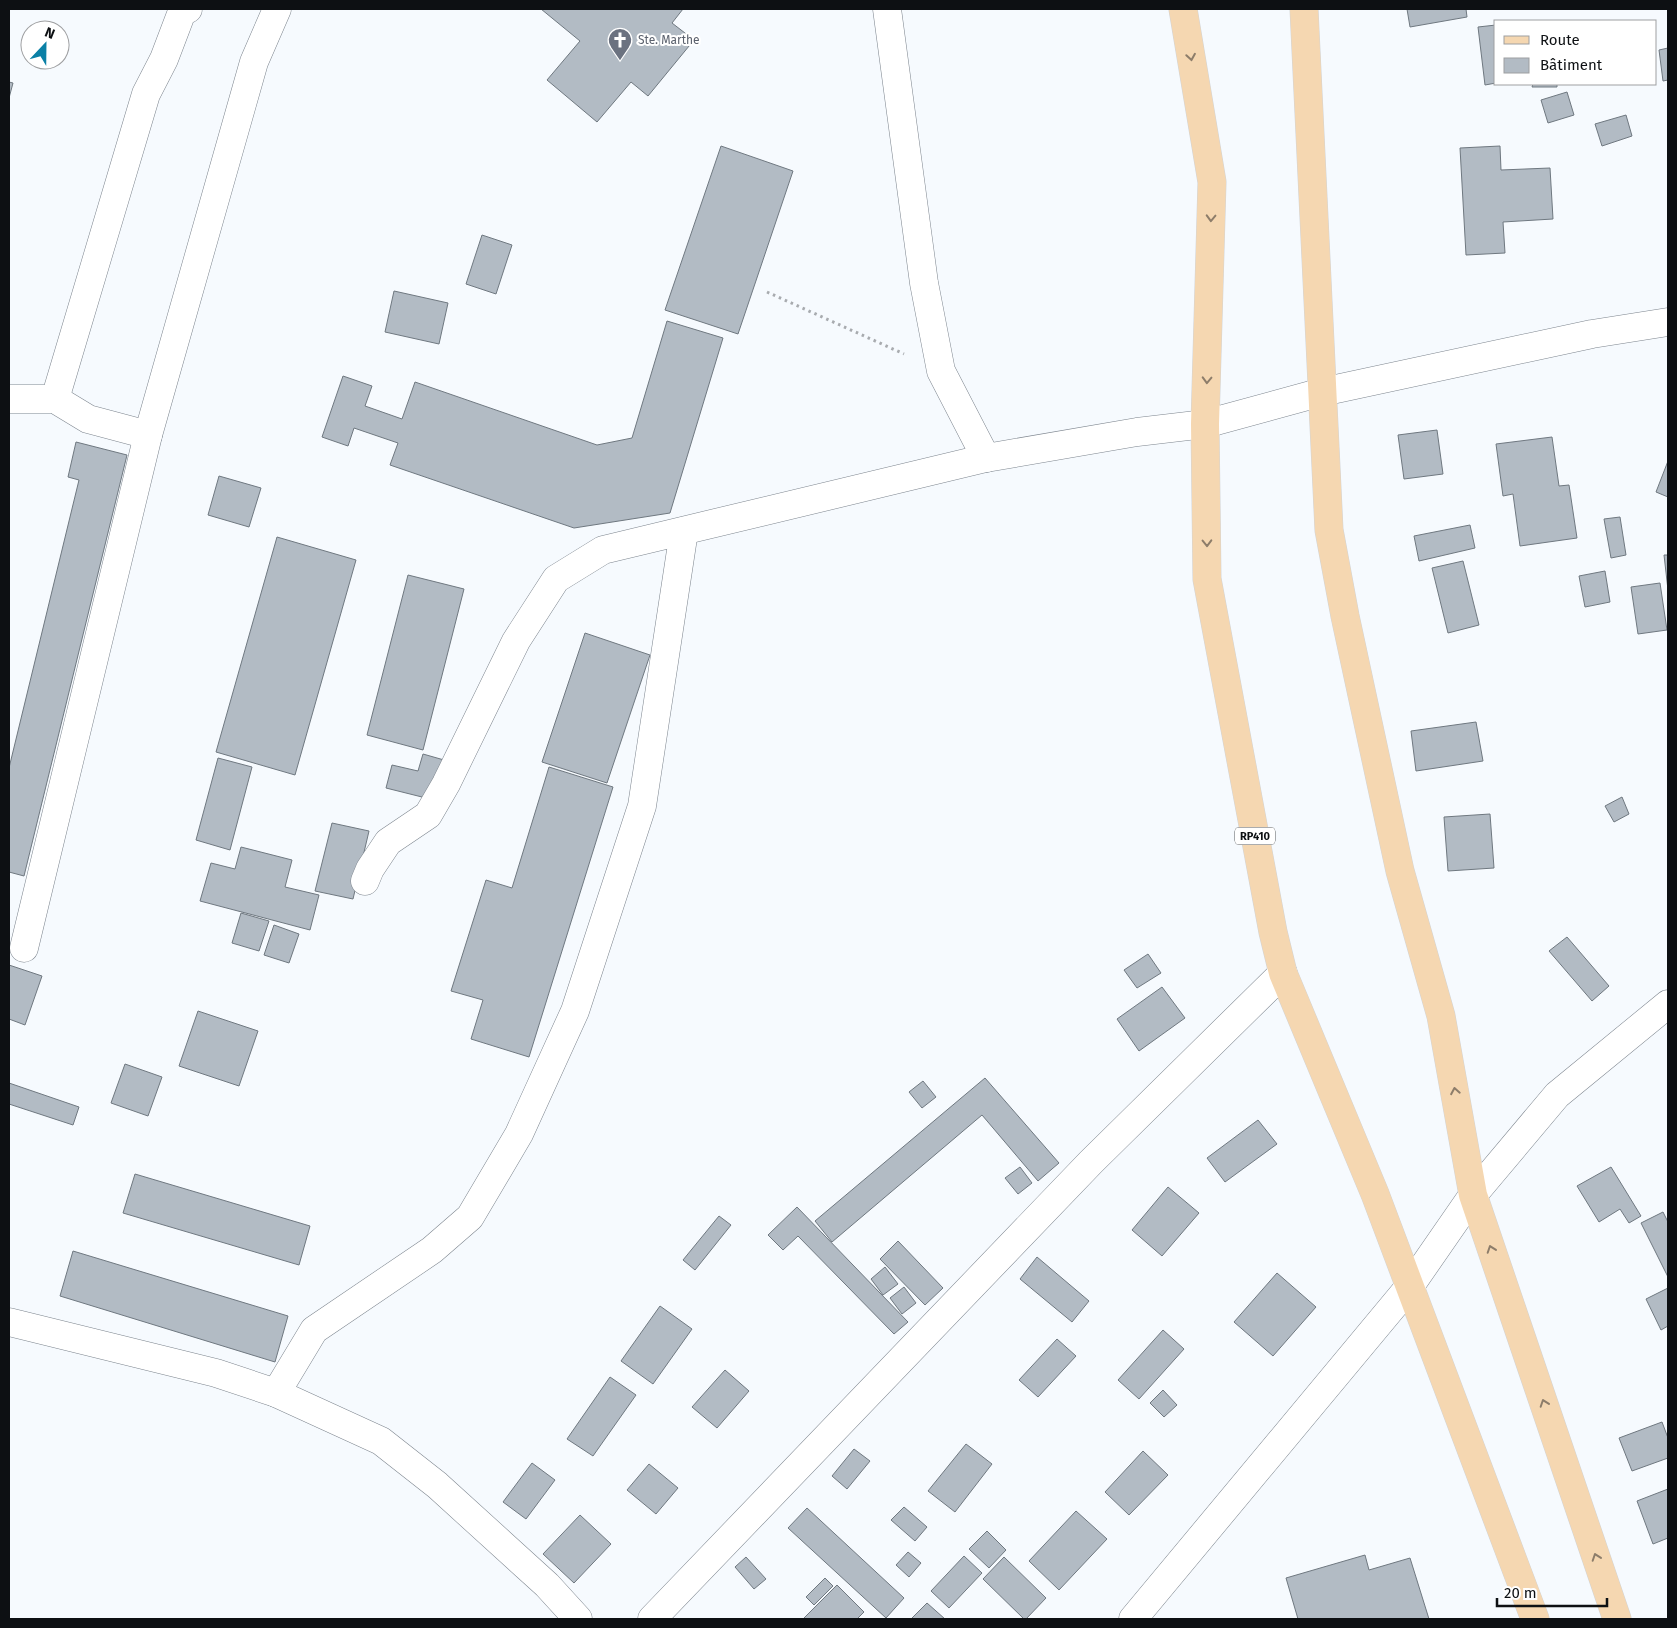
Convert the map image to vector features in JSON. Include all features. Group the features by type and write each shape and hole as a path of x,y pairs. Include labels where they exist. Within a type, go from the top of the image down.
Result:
{"main road":[{"name":"RP410","path":"1183,9 1212,182 1205,424 1207,579 1273,932 1283,973 1375,1194 1535,1619"},
{"path":"1304,9 1329,530 1345,616 1400,871 1441,1016 1473,1196 1617,1619"}],"street":[{"path":"55,399 146,94 164,59 183,9 188,9"},
{"path":"24,948 148,434 254,62 277,9"},
{"path":"887,9 924,283 941,371 986,458"},
{"path":"365,881 370,869 388,842 428,814 446,784 516,641 556,579 603,550 986,458 1137,432 1205,424 1322,392 1592,334 1668,322"},
{"path":"9,399 55,399 88,419 148,434"},
{"path":"276,1393 314,1330 432,1250 470,1217 519,1134 575,1011 642,806 684,530"},
{"path":"652,1619 1091,1162 1283,973"},
{"path":"1133,1619 1410,1286 1473,1196 1557,1095 1668,1004"},
{"path":"9,1322 216,1373 276,1393 381,1441 437,1485 547,1585 578,1619"}],"path":[{"path":"767,292 941,371"}],"building":[{"name":"Ste. Marthe","path":"541,9 683,9 672,23 694,40 648,96 631,82 597,122 547,80 580,41"},
{"path":"1407,9 1466,9 1467,17 1410,27"},
{"path":"1494,25 1494,83 1485,85 1478,27"},
{"path":"1668,48 1668,80 1663,81 1659,50"},
{"path":"9,82 13,83 9,98"},
{"path":"1533,85 1557,85 1557,87 1532,87"},
{"path":"1567,92 1574,115 1548,123 1541,100"},
{"path":"1626,115 1632,136 1602,146 1595,124"},
{"path":"721,146 793,171 738,334 665,310"},
{"path":"1500,146 1501,170 1550,168 1553,219 1503,222 1505,253 1466,255 1460,148"},
{"path":"482,235 512,245 496,294 466,284"},
{"path":"394,291 448,303 439,344 385,332"},
{"path":"667,321 723,338 670,513 574,528 390,465 398,443 354,428 348,446 322,437 343,376 372,386 365,406 402,419 415,382 597,445 632,438"},
{"path":"1437,430 1443,474 1404,479 1398,435"},
{"path":"1552,437 1559,486 1569,485 1577,538 1520,546 1513,494 1503,496 1496,444"},
{"path":"76,442 127,455 24,876 9,872 9,768 79,480 68,477"},
{"path":"1668,461 1668,497 1656,492"},
{"path":"219,476 261,488 249,527 208,515"},
{"path":"1620,517 1626,555 1611,558 1604,519"},
{"path":"1470,525 1475,548 1419,561 1414,536"},
{"path":"277,537 356,560 295,775 216,752"},
{"path":"1664,555 1668,555 1668,590"},
{"path":"1463,561 1479,625 1448,633 1432,568"},
{"path":"1605,571 1610,602 1585,607 1579,576"},
{"path":"408,575 464,589 423,750 367,735"},
{"path":"1660,583 1667,630 1638,634 1631,587"},
{"path":"585,633 650,655 607,783 542,762"},
{"path":"1476,722 1483,761 1416,771 1411,731"},
{"path":"423,754 444,760 434,800 386,788 392,765 418,771"},
{"path":"218,758 252,767 230,850 196,840"},
{"path":"549,767 613,787 529,1057 471,1039 483,1000 451,991 486,880 512,888"},
{"path":"1622,797 1629,814 1614,822 1605,806"},
{"path":"1490,814 1494,868 1448,871 1444,817"},
{"path":"332,823 369,831 353,899 315,891"},
{"path":"241,847 292,860 285,887 319,895 310,930 200,901 211,863 235,869"},
{"path":"241,913 269,921 259,951 232,943"},
{"path":"274,925 299,934 289,963 264,955"},
{"path":"1567,937 1609,986 1592,1001 1549,951"},
{"path":"1148,954 1161,973 1137,988 1124,970"},
{"path":"9,965 42,976 25,1025 9,1019"},
{"path":"1162,987 1185,1018 1139,1051 1117,1019"},
{"path":"198,1011 258,1031 239,1086 179,1066"},
{"path":"125,1064 162,1077 148,1116 111,1103"},
{"path":"985,1078 1059,1163 1038,1181 982,1115 832,1242 815,1221"},
{"path":"923,1081 936,1097 922,1108 909,1092"},
{"path":"9,1083 79,1107 73,1125 9,1104"},
{"path":"1258,1120 1277,1144 1225,1182 1207,1158"},
{"path":"1020,1167 1032,1183 1018,1194 1005,1178"},
{"path":"1611,1167 1641,1216 1629,1223 1620,1209 1599,1222 1577,1186"},
{"path":"135,1174 310,1226 299,1265 123,1213"},
{"path":"1168,1187 1199,1213 1162,1256 1132,1230"},
{"path":"797,1207 908,1322 894,1334 798,1236 783,1250 768,1235"},
{"path":"1663,1212 1668,1222 1668,1277 1641,1223"},
{"path":"719,1216 731,1225 695,1270 683,1260"},
{"path":"898,1241 943,1288 925,1305 880,1259"},
{"path":"73,1251 288,1316 275,1362 60,1296"},
{"path":"1037,1257 1089,1301 1072,1322 1020,1279"},
{"path":"885,1267 898,1284 883,1295 871,1279"},
{"path":"1277,1273 1316,1307 1273,1356 1234,1322"},
{"path":"904,1287 916,1303 902,1314 890,1298"},
{"path":"1668,1288 1668,1326 1661,1330 1646,1299"},
{"path":"660,1306 692,1329 653,1384 621,1361"},
{"path":"1163,1330 1184,1349 1139,1399 1118,1380"},
{"path":"1057,1339 1076,1356 1038,1397 1019,1380"},
{"path":"725,1370 749,1391 717,1428 692,1407"},
{"path":"610,1377 636,1395 593,1456 567,1439"},
{"path":"1163,1390 1177,1405 1164,1417 1150,1403"},
{"path":"1662,1422 1668,1438 1668,1458 1632,1471 1619,1438"},
{"path":"966,1444 992,1464 955,1512 928,1491"},
{"path":"854,1449 870,1461 847,1489 832,1476"},
{"path":"1143,1451 1168,1475 1129,1515 1105,1492"},
{"path":"532,1463 555,1480 526,1519 503,1502"},
{"path":"649,1464 678,1488 656,1514 627,1490"},
{"path":"1668,1489 1668,1538 1653,1544 1637,1501"},
{"path":"904,1507 927,1527 915,1541 891,1520"},
{"path":"807,1508 904,1598 886,1618 788,1528"},
{"path":"1076,1511 1107,1539 1059,1590 1029,1561"},
{"path":"580,1515 611,1544 574,1583 543,1554"},
{"path":"987,1531 1006,1550 989,1568 969,1549"},
{"path":"908,1552 921,1563 909,1577 896,1565"},
{"path":"1365,1555 1369,1570 1410,1558 1429,1619 1298,1619 1286,1578"},
{"path":"964,1556 982,1573 949,1608 931,1591"},
{"path":"746,1557 766,1579 754,1589 735,1567"},
{"path":"1004,1557 1046,1598 1026,1619 983,1579"},
{"path":"825,1578 833,1586 814,1605 806,1597"},
{"path":"837,1585 864,1612 857,1619 803,1619"},
{"path":"927,1603 945,1619 911,1619"}],"place":[{"name":"Ste. Marthe","path":"620,61"}]}
